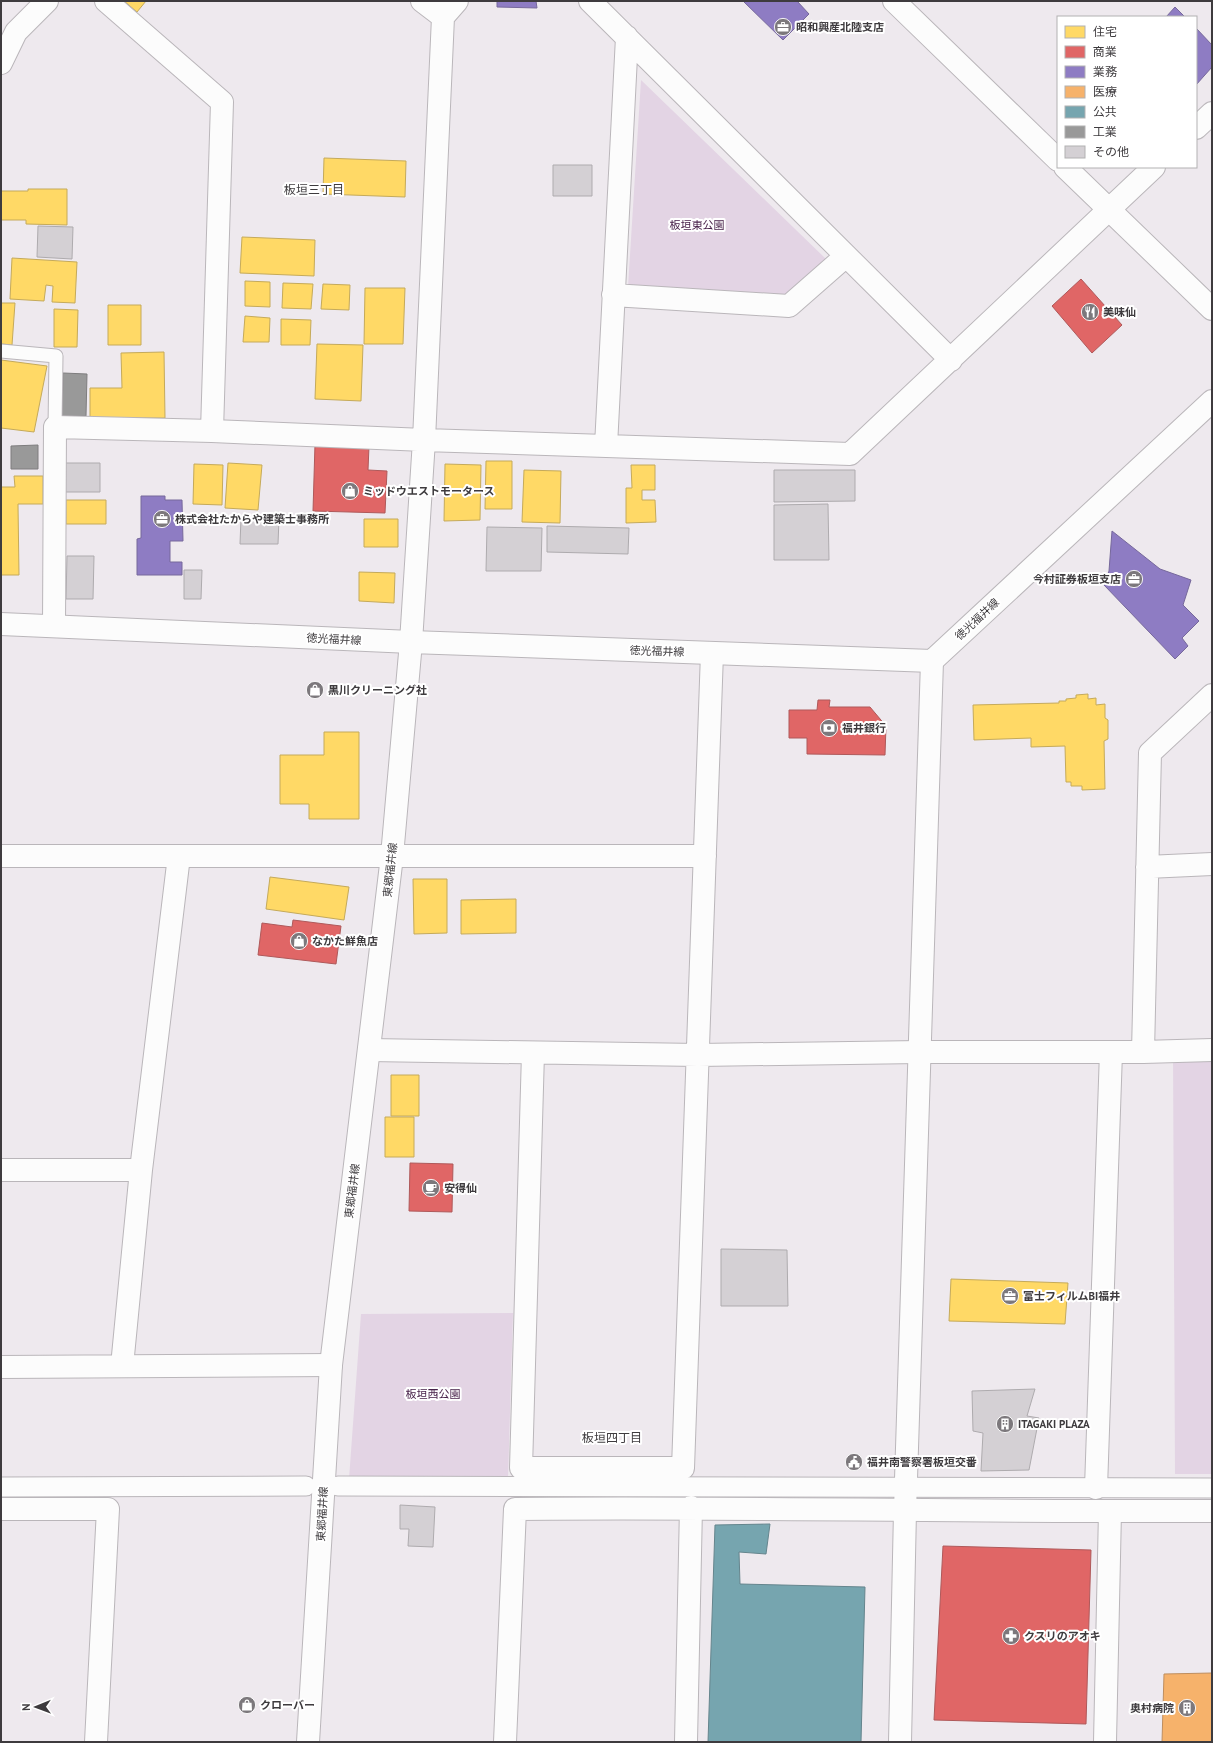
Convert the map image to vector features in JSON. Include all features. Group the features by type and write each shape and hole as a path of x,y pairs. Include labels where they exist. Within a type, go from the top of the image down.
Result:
{"street":[{"path":"1,63 16,32 47,1"},
{"path":"106,1 222,102 212,431"},
{"path":"422,1 443,18 457,1"},
{"path":"590,1 951,360"},
{"path":"894,1 1057,159"},
{"name":"東郷福井線","path":"308,1742 331,1365 392,856 411,642 424,440 443,18"},
{"path":"606,446 627,37"},
{"path":"1197,127 1212,113"},
{"path":"1066,168 1212,309"},
{"path":"54,626 55,428 212,431 424,440 850,454 1153,168"},
{"path":"613,295 789,306 846,256"},
{"name":"徳光福井線","path":"1,624 411,642 932,661 1212,401"},
{"path":"533,1053 521,1468 684,1468 712,653"},
{"path":"900,1742 905,1487 932,661"},
{"path":"1143,1052 1150,753 1212,695"},
{"path":"1,856 705,856"},
{"path":"122,1366 141,1170 179,856"},
{"path":"1147,867 1212,864"},
{"path":"369,1050 698,1055 920,1052 1143,1052 1212,1050"},
{"path":"1096,1488 1111,1052"},
{"path":"1,1170 141,1170"},
{"path":"1,1367 331,1365"},
{"path":"1,1487 306,1486"},
{"path":"338,1486 1212,1488"},
{"path":"686,1742 691,1507"},
{"path":"505,1742 515,1509 691,1507 905,1510 1212,1511"},
{"path":"1,1508 108,1509 96,1742"},
{"path":"1105,1742 1110,1511"}],"lane":[{"path":"1,351 56,356 55,428"}],"green space":[{"name":"板垣東公園","path":"641,80 826,259 789,296 628,287"},
{"path":"1212,1050 1212,1474 1175,1474 1173,1051"},
{"name":"板垣西公園","path":"513,1313 508,1478 349,1479 361,1314"}],"building: 住宅":[{"path":"124,1 146,1 137,12"},
{"path":"324,158 406,161 405,197 323,194"},
{"path":"28,189 67,189 67,225 26,224 26,220 1,220 1,191 28,191"},
{"path":"242,237 315,240 314,276 240,273"},
{"path":"12,258 77,262 75,303 52,302 53,286 46,285 44,301 10,299"},
{"path":"245,281 270,282 270,307 245,306"},
{"path":"283,283 313,284 311,309 282,308"},
{"path":"323,284 350,285 349,310 321,309"},
{"path":"365,288 405,288 403,344 364,344"},
{"path":"1,303 15,303 12,345 1,344"},
{"path":"108,305 141,305 141,345 108,345"},
{"path":"54,309 78,310 77,347 54,347"},
{"path":"245,316 270,318 269,342 243,342"},
{"path":"281,319 311,320 310,345 281,345"},
{"path":"317,344 363,345 361,401 315,399"},
{"path":"164,352 165,418 90,418 90,388 122,388 121,353"},
{"path":"1,360 47,366 34,432 1,428"},
{"path":"486,461 512,461 512,509 485,509"},
{"path":"228,463 262,465 258,510 225,508"},
{"path":"194,464 223,465 222,505 193,504"},
{"path":"445,464 481,465 480,520 444,521"},
{"path":"631,465 655,465 655,490 642,490 642,500 655,500 656,522 626,523 626,488 632,488"},
{"path":"524,470 561,471 560,523 522,522"},
{"path":"14,476 43,476 43,504 18,504 19,575 1,575 1,487 15,487"},
{"path":"66,500 106,500 106,524 66,524"},
{"path":"364,519 398,519 398,547 364,547"},
{"path":"359,572 395,573 394,603 359,601"},
{"path":"1088,694 1088,699 1096,698 1096,705 1105,704 1105,718 1108,720 1108,739 1104,741 1105,789 1082,790 1082,786 1071,786 1071,782 1066,782 1065,746 1031,747 1031,738 974,740 973,705 1059,703 1059,701 1066,701 1066,699 1076,698 1076,695"},
{"path":"324,732 359,732 359,819 309,819 309,804 280,804 280,755 324,755"},
{"path":"270,877 349,887 344,920 266,909"},
{"path":"413,879 447,879 447,933 414,934"},
{"path":"516,899 516,933 461,934 461,900"},
{"path":"391,1075 419,1075 419,1116 391,1116"},
{"path":"385,1117 414,1117 414,1157 385,1157"},
{"path":"951,1279 1068,1283 1065,1324 949,1321"}],"building: 商業":[{"path":"1081,279 1122,325 1092,353 1052,306"},
{"name":"ミッドウエストモータース","path":"315,444 369,446 368,470 387,471 385,513 313,511"},
{"path":"818,700 830,700 829,707 870,707 886,726 885,755 807,754 807,738 789,738 789,710 817,710"},
{"name":"なかた鮮魚店","path":"293,920 341,926 336,964 258,955 262,923 292,927"},
{"name":"安得仙","path":"410,1163 453,1164 452,1212 409,1211"},
{"path":"943,1546 1091,1550 1086,1724 934,1720"}],"building: 業務":[{"path":"497,1 536,1 537,8 497,7"},
{"name":"昭和興産北陸支店","path":"743,1 797,1 809,14 783,40"},
{"path":"1175,7 1184,16 1167,16"},
{"path":"1197,29 1212,45 1212,67 1197,84"},
{"name":"株式会社たからや建築士事務所","path":"141,496 165,496 165,500 182,500 183,541 170,541 170,562 182,562 182,575 137,575 137,539 141,538"},
{"path":"1112,531 1160,569 1191,580 1183,605 1199,621 1182,638 1188,646 1175,659 1104,585 1109,571"}],"building: 医療":[{"name":"奥村病院","path":"1212,1673 1212,1742 1162,1742 1164,1674"}],"building: 公共":[{"path":"770,1524 766,1554 739,1552 740,1584 865,1587 861,1742 708,1742 715,1525"}],"building: 工業":[{"path":"63,373 87,374 86,416 62,416"},
{"path":"38,445 38,469 11,469 11,446"}],"building: その他":[{"path":"553,165 592,165 592,196 553,196"},
{"path":"38,226 73,227 72,259 37,257"},
{"path":"65,463 100,463 100,492 65,492"},
{"path":"774,470 855,470 855,501 774,502"},
{"path":"828,504 829,560 774,560 774,505"},
{"path":"241,518 279,519 278,544 240,544"},
{"path":"547,526 629,528 628,554 547,552"},
{"path":"487,527 542,528 541,571 486,571"},
{"path":"67,556 94,556 93,599 66,599"},
{"path":"184,570 202,570 201,599 184,599"},
{"path":"721,1249 787,1250 788,1306 721,1306"},
{"name":"ITAGAKI PLAZA","path":"1035,1389 1027,1416 1039,1418 1029,1470 981,1471 983,1433 973,1431 972,1391"},
{"path":"400,1505 435,1507 433,1547 408,1546 409,1529 400,1529"}],"place":[{"name":"昭和興産北陸支店","path":"783,27"},
{"name":"美味仙","path":"1090,312"},
{"name":"ミッドウエストモータース","path":"350,491"},
{"name":"株式会社たからや建築士事務所","path":"162,519"},
{"name":"今村証券板垣支店","path":"1134,579"},
{"name":"黒川クリーニング社","path":"315,690"},
{"name":"福井銀行","path":"829,728"},
{"name":"なかた鮮魚店","path":"299,941"},
{"name":"安得仙","path":"431,1188"},
{"name":"富士フィルムBI福井","path":"1010,1296"},
{"name":"ITAGAKI PLAZA","path":"1005,1424"},
{"name":"福井南警察署板垣交番","path":"854,1462"},
{"name":"クスリのアオキ","path":"1011,1636"},
{"name":"クローバー","path":"247,1705"},
{"name":"奥村病院","path":"1187,1708"}],"district":[{"name":"板垣三丁目","path":"314,189"},
{"name":"板垣四丁目","path":"612,1437"}]}
